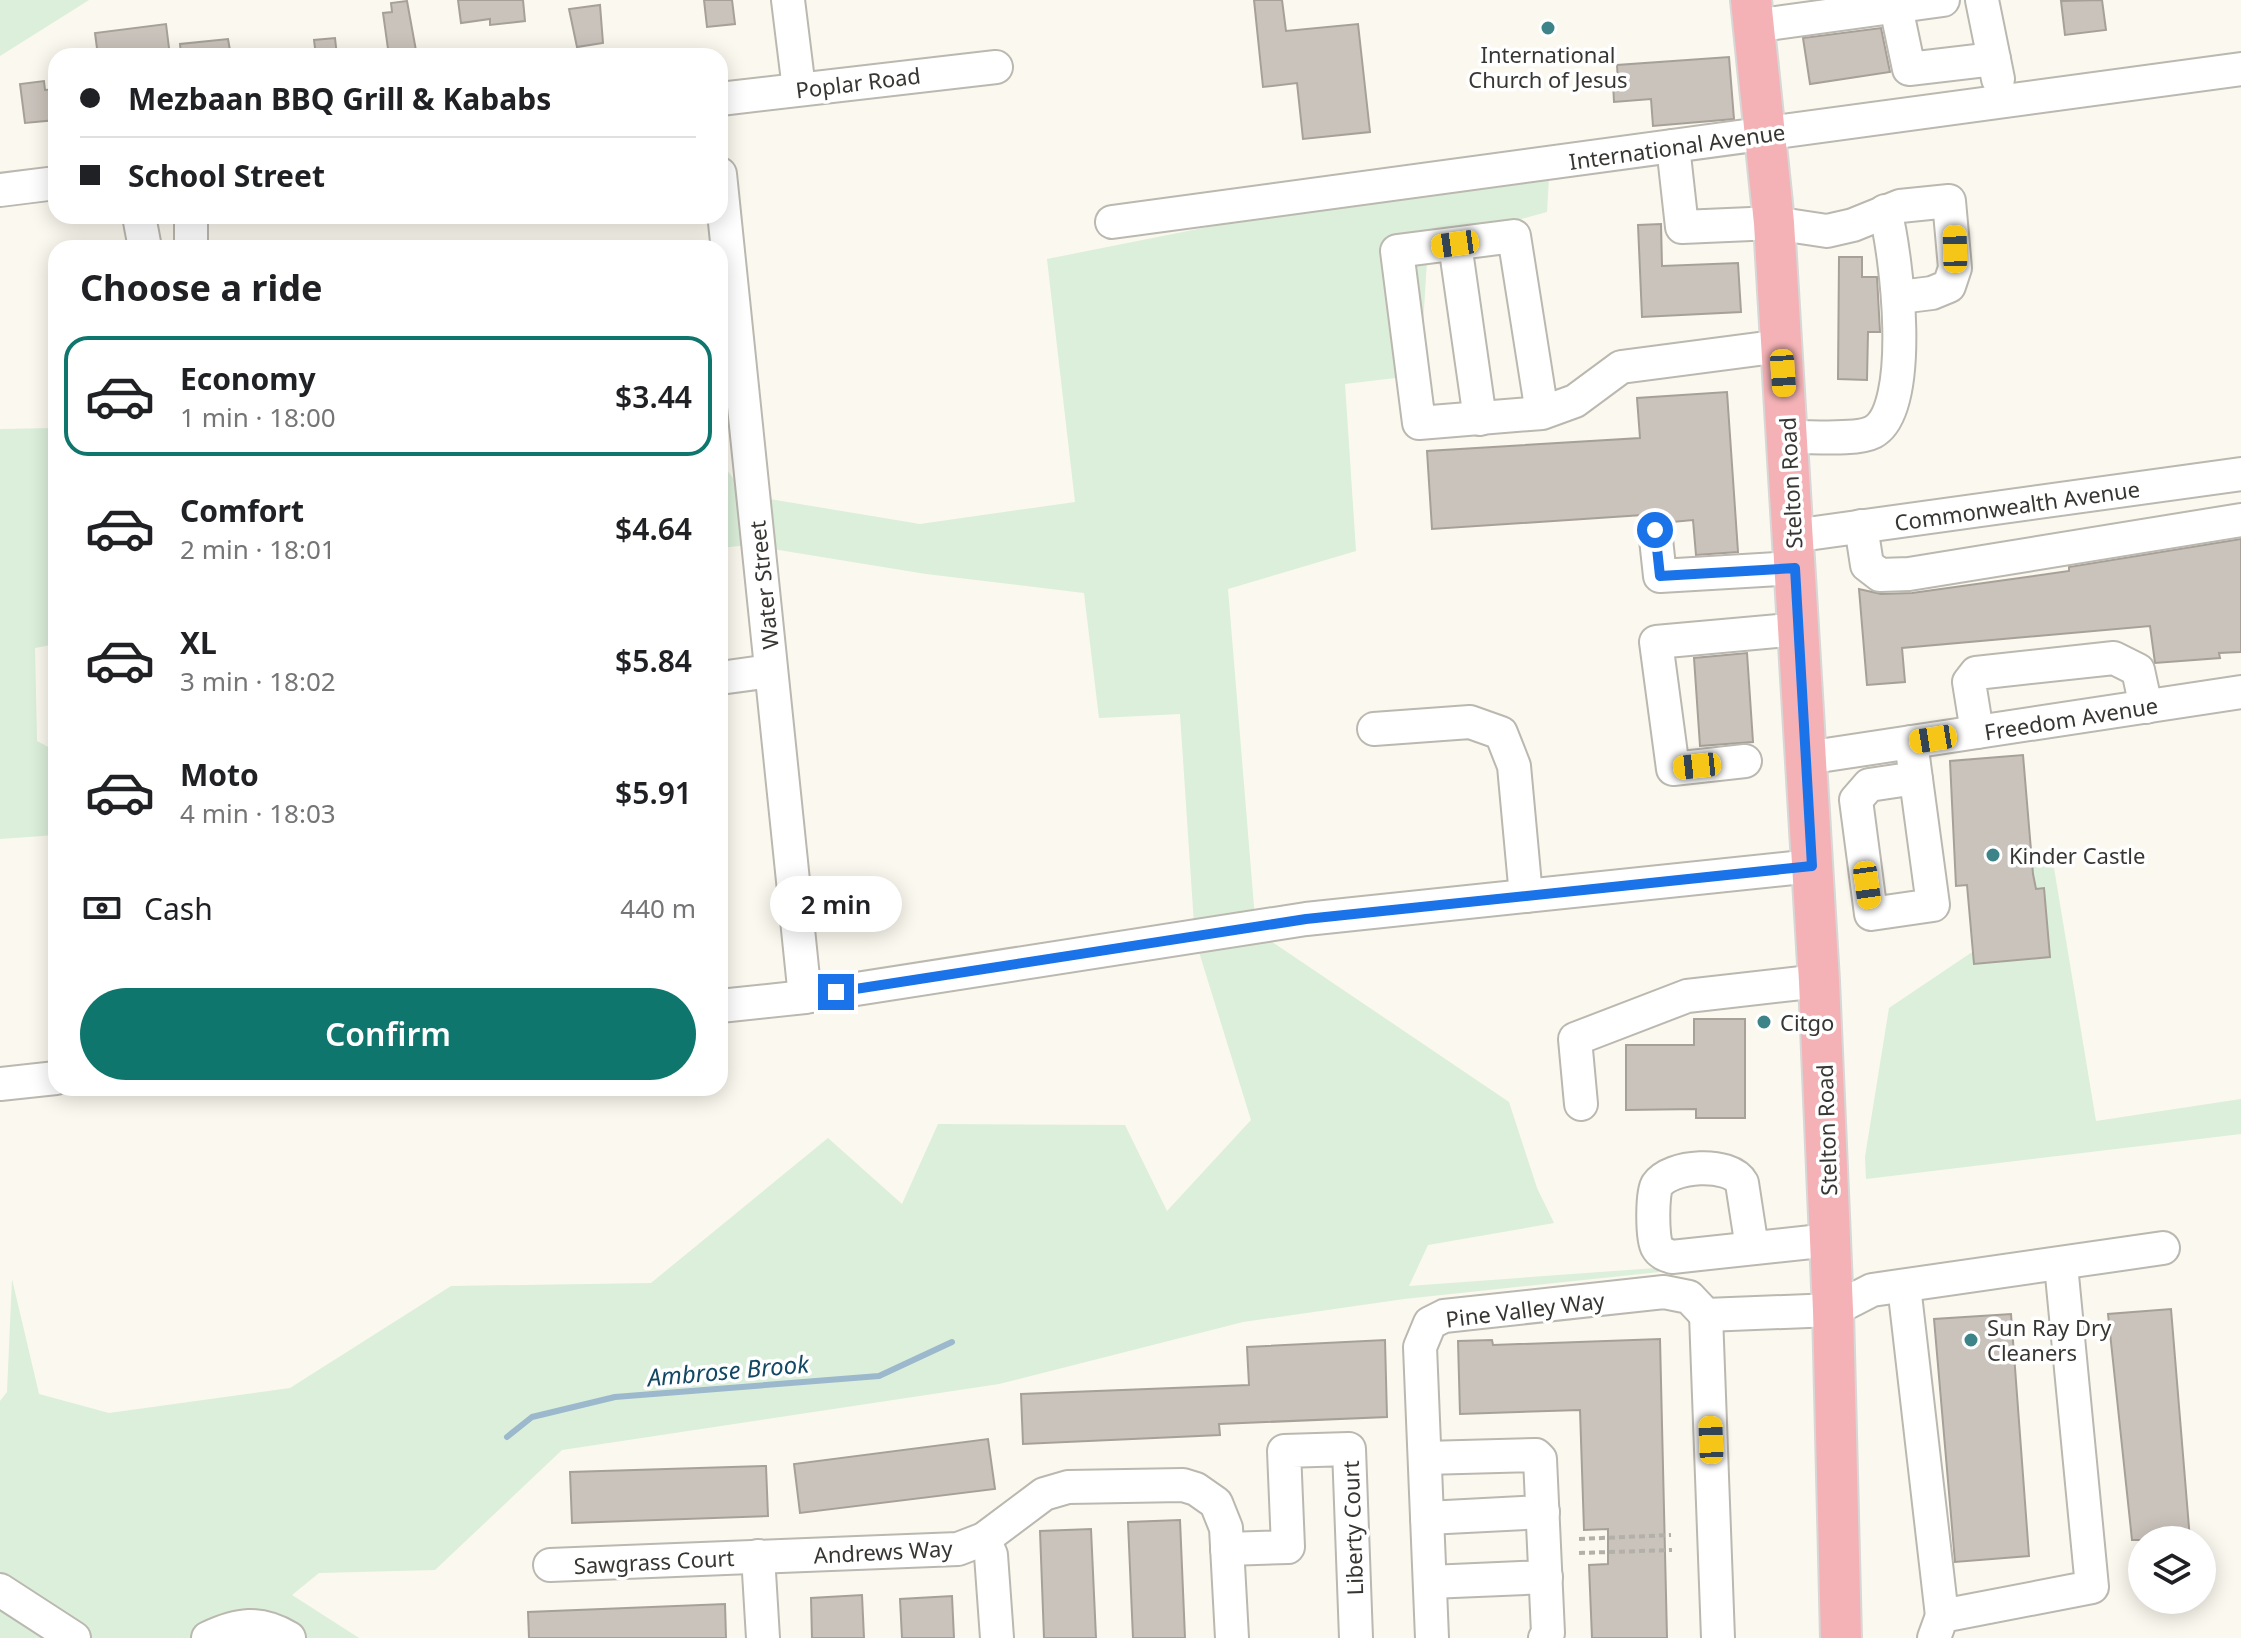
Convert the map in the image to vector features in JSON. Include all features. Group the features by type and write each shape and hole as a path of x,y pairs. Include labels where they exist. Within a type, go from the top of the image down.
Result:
{"main road":[{"name":"Stelton Road","path":"1753,13 1774,223 1819,981 1833,1310 1841,1638"}],"street":[{"path":"788,0 799,89"},
{"path":"1753,13 1896,7 1943,0"},
{"path":"1982,0 2002,101"},
{"path":"1896,7 1909,69 1994,59"},
{"name":"Poplar Road","path":"728,98 996,67"},
{"name":"International Avenue","path":"1112,222 2241,69"},
{"path":"1673,146 1682,227 1774,223 1827,231 1853,225 1900,206 1949,201 1955,268 1949,286 1932,293 1900,297"},
{"path":"0,190 48,184"},
{"path":"1787,437 1852,436 1873,432 1886,420 1898,374 1900,297 1898,269 1885,211"},
{"path":"1542,413 1514,236 1397,251 1419,423 1542,413 1575,401 1621,367 1781,346"},
{"path":"1455,244 1480,419"},
{"name":"Water Street","path":"728,252 805,997"},
{"name":"Commonwealth Avenue","path":"1655,530 1660,576 1794,552 1861,526 2241,474"},
{"path":"1861,526 1867,565 1880,575 1909,574 2241,520"},
{"path":"1745,761 1673,769 1656,642 1799,629"},
{"path":"1977,732 1969,682 1976,673 2114,658 2138,670 2146,707"},
{"path":"728,677 771,671"},
{"name":"Freedom Avenue","path":"1806,758 2241,692"},
{"path":"1374,729 1470,722 1501,733 1514,766 1526,896"},
{"path":"1911,742 1916,778"},
{"path":"728,1005 805,997 1306,919 1812,866"},
{"path":"1581,1104 1575,1039 1687,996 1819,981"},
{"path":"0,1084 48,1079"},
{"path":"1752,1248 1830,1240"},
{"path":"1718,1638 1706,1315 1833,1310 1872,1290 2163,1248"},
{"path":"1904,1286 1938,1627 2092,1587 2061,1265"},
{"name":"Pine Valley Way","path":"1432,1638 1420,1347 1430,1323 1444,1316 1664,1292 1689,1297 1706,1315"},
{"name":"Liberty Court","path":"1227,1549 1288,1547 1284,1451 1349,1449 1356,1638"},
{"path":"1425,1458 1536,1455 1540,1459 1548,1633 1545,1638"},
{"name":"Andrews Way","path":"758,1556 958,1549 984,1539 1044,1494 1068,1487 1183,1485 1207,1494 1216,1503 1226,1528 1232,1638"},
{"path":"1427,1518 1543,1512"},
{"path":"984,1539 991,1555 997,1638"},
{"path":"758,1556 763,1638"},
{"name":"Sawgrass Court","path":"550,1565 758,1556"},
{"path":"1430,1582 1546,1577"},
{"path":"0,1590 74,1638"},
{"path":"208,1638 251,1625 272,1628 289,1638"}],"path":[{"path":"1579,1539 1671,1535"},
{"path":"1579,1553 1672,1550"}],"green space":[{"path":"0,0 89,0 0,56"},
{"path":"1550,159 1547,212 1428,244 1420,375 1345,384 1356,551 1228,589 1256,931 1509,1102 1537,1188 1554,1223 1428,1245 1409,1286 1792,1258 1404,1299 1243,1322 999,1384 562,1450 435,1570 319,1573 292,1595 359,1638 0,1638 0,1401 7,1392 12,1279 39,1394 109,1413 290,1388 451,1286 651,1283 828,1138 902,1204 938,1124 1125,1125 1167,1211 1251,1120 1195,939 1180,714 1099,718 1084,593 926,574 749,545 728,547 728,471 745,495 920,524 1075,502 1047,259"},
{"path":"48,428 48,646 35,648 37,741 48,747 48,836 0,839 0,429"},
{"path":"2023,858 2054,868 2096,1121 2241,1099 2241,1134 1866,1179 1865,1157 1889,1008 1996,936"}],"building":[{"path":"458,0 523,0 525,21 490,25 490,19 461,23"},
{"path":"704,0 732,0 735,24 707,27"},
{"path":"1254,0 1282,0 1286,31 1358,24 1370,132 1303,139 1297,83 1263,87"},
{"path":"2102,0 2106,30 2065,35 2061,1"},
{"path":"407,1 416,48 388,48 383,13 392,12 391,3"},
{"path":"600,5 603,43 577,47 569,9"},
{"path":"166,24 169,48 97,48 95,33"},
{"path":"1881,28 1890,72 1810,84 1803,38"},
{"path":"335,38 336,48 315,48 314,40"},
{"path":"228,39 230,48 180,48 180,44"},
{"path":"1729,57 1734,119 1653,126 1651,99 1614,102 1613,83 1618,83 1617,65"},
{"path":"44,81 45,90 48,90 48,121 25,123 20,84"},
{"path":"1661,224 1662,266 1738,263 1741,312 1642,317 1638,225"},
{"path":"1839,257 1862,257 1862,277 1877,277 1880,332 1868,332 1867,380 1838,379"},
{"path":"1727,392 1738,552 1696,555 1693,520 1672,522 1663,513 1654,511 1643,515 1432,529 1427,451 1640,438 1637,398"},
{"path":"2241,539 2241,652 2219,653 2220,658 2155,663 2150,626 1902,648 1905,682 1867,685 1859,589 1881,594 1912,593 2069,571 2069,567"},
{"path":"1747,653 1753,742 1700,746 1694,658"},
{"name":"Kinder Castle","path":"2023,755 2033,874 2036,889 2044,888 2050,957 1974,964 1967,885 1956,886 1950,761"},
{"path":"1694,1019 1745,1019 1745,1118 1696,1118 1696,1109 1626,1110 1626,1045 1694,1045"},
{"path":"2171,1309 2189,1526 2131,1526 2108,1314"},
{"path":"2011,1314 2029,1556 1955,1562 1934,1319"},
{"path":"1660,1339 1667,1638 1592,1638 1589,1565 1608,1564 1608,1529 1584,1530 1580,1410 1460,1414 1458,1341 1492,1340 1493,1345"},
{"path":"1385,1340 1387,1417 1219,1424 1220,1435 1023,1444 1021,1394 1249,1385 1247,1347"},
{"path":"988,1439 995,1489 800,1513 794,1464"},
{"path":"766,1466 768,1516 572,1523 570,1472"},
{"path":"1180,1520 1185,1638 1133,1638 1128,1522"},
{"path":"1091,1529 1096,1638 1044,1638 1040,1531"},
{"path":"862,1595 864,1638 812,1638 811,1598"},
{"path":"952,1596 954,1638 902,1638 900,1599"},
{"path":"725,1604 726,1638 529,1638 528,1612"}],"waterway":[{"name":"Ambrose Brook","path":"507,1437 532,1417 615,1397 879,1376 952,1342"}],"place":[{"name":"International Church of Jesus","path":"1548,28"},
{"name":"Kinder Castle","path":"1993,855"},
{"name":"Citgo","path":"1764,1022"},
{"name":"Sun Ray Dry Cleaners","path":"1971,1340"}],"route":[{"path":"836,992 1306,919 1812,866 1795,568 1660,576 1655,530"}]}
